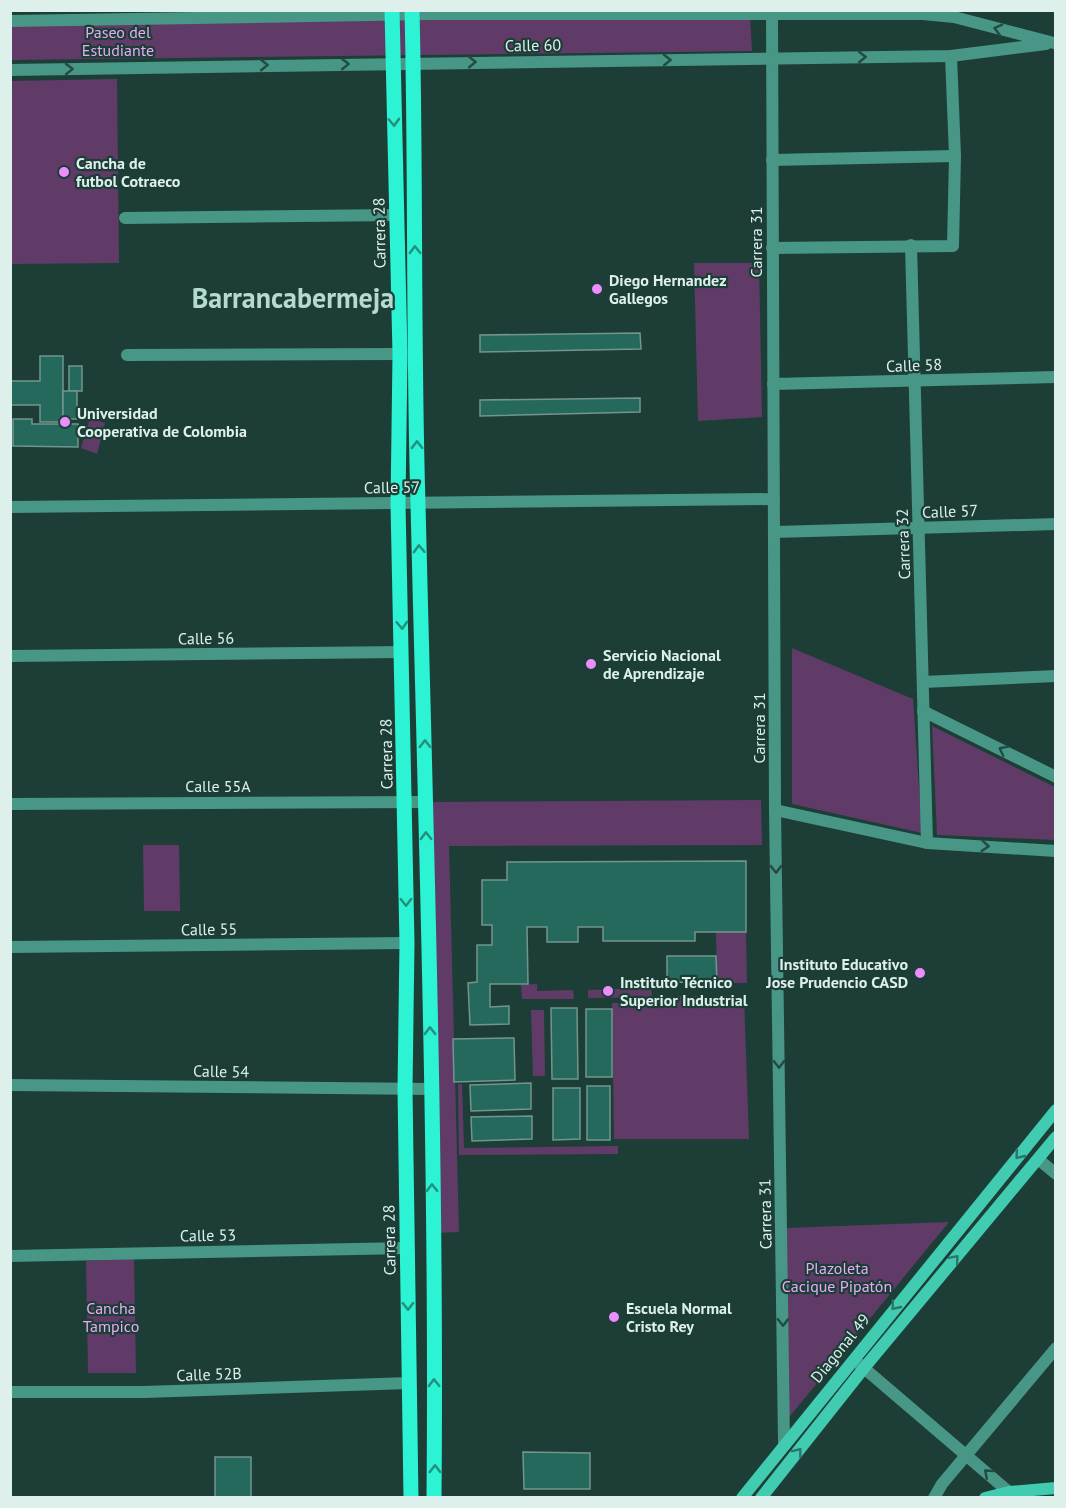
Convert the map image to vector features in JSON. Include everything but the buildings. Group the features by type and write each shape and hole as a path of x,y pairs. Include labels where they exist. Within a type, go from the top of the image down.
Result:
{"main road":[{"path":"412,12 418,503 431,1089 434,1497"},
{"name":"Carrera 28","path":"392,13 400,354 398,504 407,943 406,1248 411,1497"},
{"name":"Diagonal 49","path":"742,1497 784,1442 1056,1110"},
{"name":"Diagonal 49","path":"761,1497 864,1368 1056,1137"},
{"path":"985,1497 1009,1492 1056,1488"}],"street":[{"name":"Calle 60","path":"10,21 412,12 923,14 954,17 1055,43"},
{"name":"Carrera 31","path":"772,14 776,810 784,1442"},
{"name":"Calle 60","path":"10,70 951,56 1055,43"},
{"path":"772,248 953,246 955,156 951,56"},
{"path":"772,160 955,156"},
{"path":"125,218 397,215"},
{"name":"Carrera 32","path":"911,245 927,843"},
{"path":"127,356 400,354"},
{"name":"Calle 58","path":"773,384 915,382 1056,376"},
{"name":"Calle 57","path":"10,507 774,499"},
{"name":"Calle 57","path":"775,532 1056,524"},
{"name":"Calle 56","path":"10,656 402,652"},
{"path":"923,682 1056,676"},
{"path":"923,711 1056,777"},
{"name":"Calle 55A","path":"10,804 426,802"},
{"path":"776,810 927,843 1056,851"},
{"name":"Calle 55","path":"10,947 407,943"},
{"name":"Calle 54","path":"10,1085 431,1089"},
{"path":"1038,1159 1056,1174"},
{"name":"Calle 53","path":"10,1256 406,1248"},
{"path":"934,1497 966,1454 1056,1348"},
{"path":"852,1359 1009,1492"},
{"name":"Calle 52B","path":"10,1392 144,1392 410,1383"}],"green space":[{"name":"Paseo del Estudiante","path":"750,16 752,51 11,60 10,25"},
{"name":"Cancha de futbol Cotraeco","path":"117,79 119,263 11,264 11,81"},
{"path":"694,263 759,263 762,417 698,421"},
{"path":"90,418 105,423 97,454 81,448"},
{"path":"792,648 913,699 922,833 792,804"},
{"path":"932,726 1055,787 1055,840 937,835"},
{"path":"761,800 762,845 449,846 459,1232 433,1233 426,802"},
{"path":"143,845 179,845 180,911 144,911"},
{"path":"716,932 746,932 747,983 717,983"},
{"path":"537,984 537,991 573,990 574,999 522,999 521,985"},
{"path":"651,988 652,997 588,998 588,990"},
{"path":"665,996 744,996 749,1139 614,1139 612,1003 665,1003"},
{"path":"531,1010 544,1010 545,1076 533,1076"},
{"path":"458,1084 462,1084 464,1148 618,1146 618,1154 459,1155"},
{"name":"Plazoleta Cacique Pipatón","path":"949,1222 786,1421 786,1228"},
{"name":"Cancha Tampico","path":"134,1259 136,1373 88,1373 86,1261"}],"place":[{"name":"Cancha de futbol Cotraeco","path":"64,172"},
{"name":"Diego Hernandez Gallegos","path":"597,289"},
{"name":"Universidad Cooperativa de Colombia","path":"65,422"},
{"name":"Servicio Nacional de Aprendizaje","path":"591,664"},
{"name":"Instituto Educativo Jose Prudencio CASD","path":"920,973"},
{"name":"Instituto Técnico Superior Industrial","path":"608,991"},
{"name":"Escuela Normal Cristo Rey","path":"614,1317"}],"district":[{"name":"Barrancabermeja","path":"293,298"}]}
